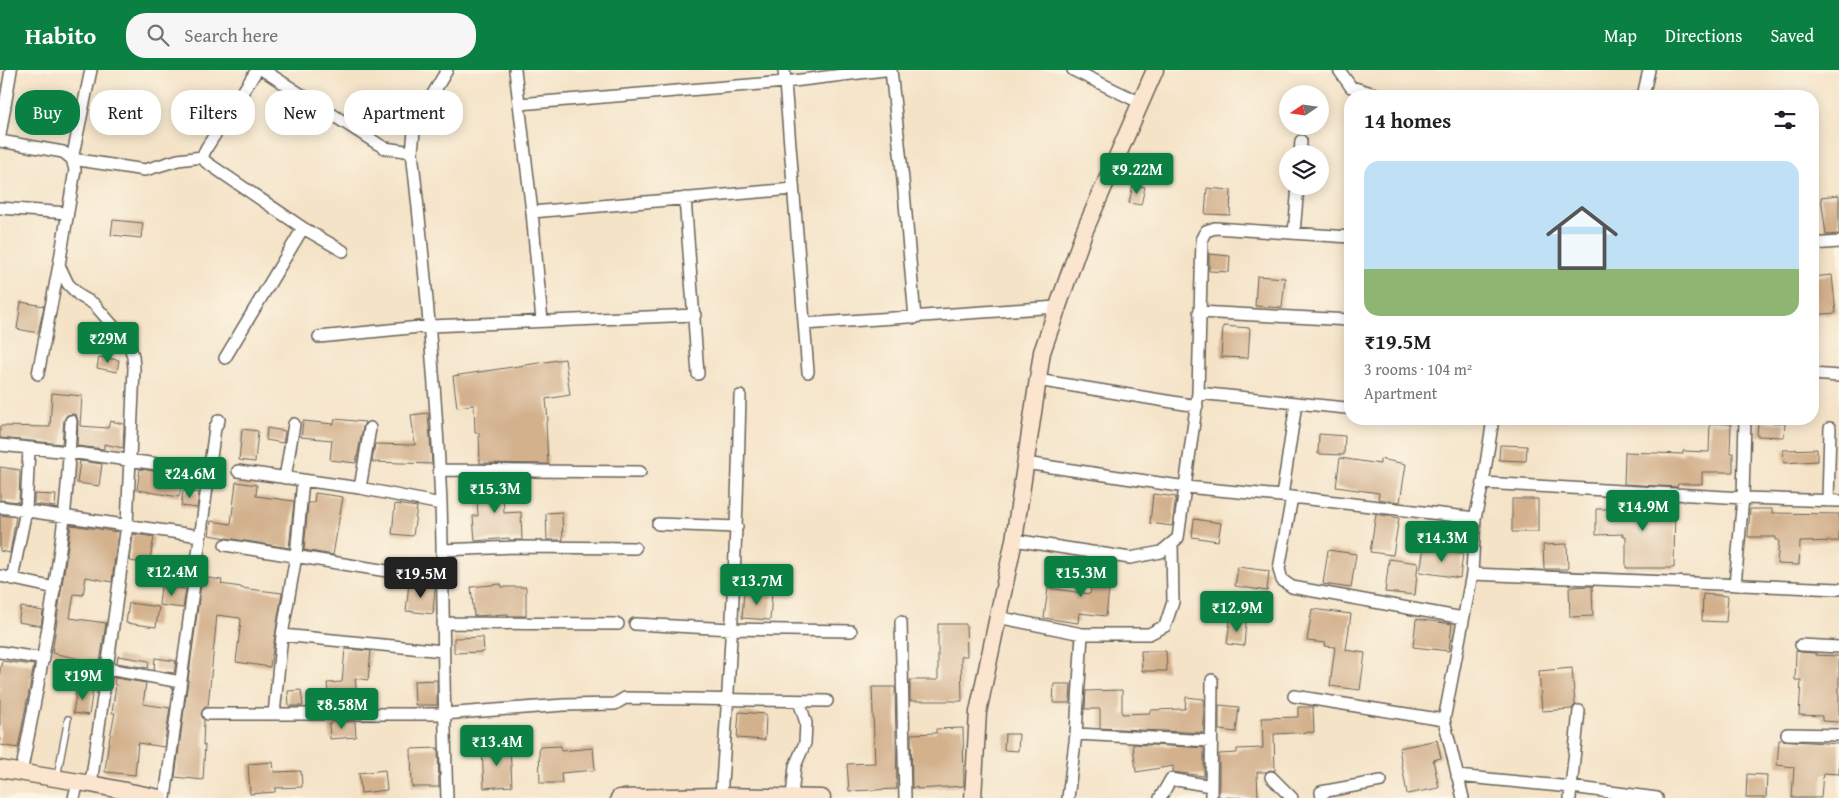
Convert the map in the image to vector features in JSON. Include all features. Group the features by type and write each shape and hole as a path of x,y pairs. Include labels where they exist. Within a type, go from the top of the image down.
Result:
{"street":[{"path":"0,135 11,70"},
{"path":"38,374 75,170 72,159 91,70"},
{"path":"202,157 206,147 257,70"},
{"path":"263,70 385,148 412,152"},
{"path":"447,70 414,131 412,152 430,326 441,504 443,714 447,798"},
{"path":"515,70 532,212 542,321"},
{"path":"519,104 784,76 884,70"},
{"path":"890,70 903,180 914,318"},
{"path":"1073,70 1141,103"},
{"path":"972,798 978,712 1014,540 1042,352 1084,232 1155,70"},
{"path":"1339,70 1352,87 1362,90"},
{"path":"1644,90 1648,70"},
{"path":"784,76 808,372"},
{"path":"0,141 63,152 72,159 145,170 178,160 202,157"},
{"path":"1301,141 1301,145"},
{"path":"202,157 206,162 343,252"},
{"path":"532,212 793,189"},
{"path":"1294,233 1297,195"},
{"path":"685,198 698,374"},
{"path":"0,208 67,213"},
{"path":"225,358 304,228"},
{"path":"1014,540 1130,558 1161,552 1178,538 1197,406 1202,238 1206,231 1215,228 1344,237"},
{"path":"1819,243 1839,242"},
{"path":"59,265 68,284 80,296 94,304 129,344 133,356 134,369 127,525 108,669 81,788"},
{"path":"804,324 1057,308"},
{"path":"1199,312 1344,320"},
{"path":"319,337 430,326 695,315"},
{"path":"1819,375 1839,376"},
{"path":"1038,380 1197,406"},
{"path":"1198,393 1344,408"},
{"path":"720,796 732,629 740,396"},
{"path":"1296,404 1279,569 1282,580 1292,587 1464,618"},
{"path":"165,798 215,428 219,420"},
{"path":"21,773 44,659 55,588 65,515 71,421"},
{"path":"285,478 294,424"},
{"path":"1463,798 1444,720 1472,574 1475,518 1483,483 1492,425"},
{"path":"1735,585 1743,498 1745,425"},
{"path":"360,488 370,428"},
{"path":"1483,483 1743,498 1833,501 1830,428"},
{"path":"0,445 69,452 209,471"},
{"path":"12,579 26,510 29,449"},
{"path":"1026,463 1186,488 1475,518"},
{"path":"439,470 640,472"},
{"path":"238,471 360,488 441,504"},
{"path":"274,714 282,635 296,556 303,480"},
{"path":"0,506 200,536"},
{"path":"658,524 737,527"},
{"path":"997,617 1082,634 1149,634 1165,626 1173,602 1172,543"},
{"path":"225,546 443,580"},
{"path":"442,550 517,547 635,548"},
{"path":"1472,574 1839,588"},
{"path":"0,576 55,588"},
{"path":"901,622 905,798"},
{"path":"443,623 618,624"},
{"path":"635,624 732,629 851,631"},
{"path":"1068,798 1076,734 1082,634"},
{"path":"282,635 443,651"},
{"path":"1801,645 1839,647"},
{"path":"0,652 44,659"},
{"path":"108,669 181,682"},
{"path":"1211,798 1212,680"},
{"path":"1294,696 1444,720"},
{"path":"208,714 443,714 564,705 615,704 626,698 827,701"},
{"path":"791,797 795,766 804,743 806,723 799,701"},
{"path":"1571,792 1579,711"},
{"path":"1076,734 1212,741"},
{"path":"1787,734 1839,735"},
{"path":"0,769 56,779 81,788 160,798"},
{"path":"1458,776 1571,792 1657,798"},
{"path":"1271,777 1292,798"},
{"path":"1160,798 1171,779 1211,786"},
{"path":"1322,798 1321,792 1381,781"},
{"path":"619,798 720,796 822,798"}],"lane":[{"path":"56,779 68,719"}],"building":[{"path":"1133,185 1145,187 1141,205 1129,203"},
{"path":"1207,188 1231,190 1230,215 1205,214"},
{"path":"1839,195 1839,234 1826,235 1821,197"},
{"path":"113,220 143,223 141,238 111,235"},
{"path":"1209,254 1230,256 1229,272 1209,271"},
{"path":"1832,275 1836,313 1819,314 1819,276"},
{"path":"1257,276 1285,278 1282,308 1255,306"},
{"path":"21,302 44,306 38,333 17,329"},
{"path":"1223,326 1250,328 1248,358 1221,357"},
{"path":"99,357 119,360 117,372 97,368"},
{"path":"565,359 570,395 546,399 548,464 480,463 479,433 475,433 474,405 457,407 453,376"},
{"path":"52,393 82,396 80,426 108,428 110,421 124,424 123,448 104,444 104,449 77,446 78,421 76,415 72,414 67,415 64,420 62,444 0,438 0,426 50,427"},
{"path":"428,413 432,464 372,462 375,444 415,445 411,415"},
{"path":"335,419 365,422 356,463 330,460 332,440 301,437 303,421 334,424"},
{"path":"1710,425 1731,425 1730,453 1733,453 1733,472 1702,472 1702,484 1678,484 1677,487 1624,484 1625,452 1683,454 1683,451 1709,452"},
{"path":"1758,425 1785,425 1784,437 1757,436"},
{"path":"267,428 285,431 283,443 266,440"},
{"path":"242,429 258,431 255,462 239,460"},
{"path":"1319,434 1345,436 1344,455 1318,454"},
{"path":"1500,445 1527,446 1526,461 1499,460"},
{"path":"1817,449 1817,461 1784,463 1783,450"},
{"path":"1340,458 1380,464 1380,459 1406,464 1400,502 1378,499 1379,493 1336,487"},
{"path":"80,461 102,464 99,486 77,483"},
{"path":"0,467 20,470 19,502 0,500"},
{"path":"140,469 183,476 179,497 137,490"},
{"path":"480,478 502,478 504,513 521,512 522,540 509,540 509,538 475,541 473,516 478,516 476,480 481,480"},
{"path":"236,482 257,485 256,496 294,501 289,548 209,535 211,521 231,524"},
{"path":"183,490 199,493 197,508 181,506"},
{"path":"315,493 343,497 333,555 304,550 308,503 314,503"},
{"path":"34,494 56,495 55,507 34,504"},
{"path":"1153,494 1176,497 1172,526 1150,523"},
{"path":"1512,499 1538,499 1538,532 1512,532"},
{"path":"1624,499 1675,502 1674,568 1626,568 1626,536 1623,536 1623,534 1596,535 1596,509 1623,509"},
{"path":"395,504 417,507 413,536 392,534"},
{"path":"1750,509 1772,509 1772,513 1839,514 1839,541 1800,542 1799,565 1777,564 1779,540 1776,540 1776,537 1748,537"},
{"path":"562,512 563,540 547,540 546,513"},
{"path":"1376,514 1399,518 1393,555 1370,552"},
{"path":"0,515 16,517 10,553 0,551"},
{"path":"1194,519 1221,523 1218,541 1192,537"},
{"path":"71,525 118,532 112,582 86,577 83,595 74,594 70,618 106,623 100,663 52,653"},
{"path":"133,534 154,537 149,564 130,561"},
{"path":"1567,544 1568,569 1544,569 1543,545"},
{"path":"1424,547 1463,553 1460,578 1420,572"},
{"path":"1328,550 1356,554 1351,588 1323,584"},
{"path":"1389,559 1418,563 1415,595 1385,592"},
{"path":"1095,560 1112,563 1106,616 1079,613 1078,623 1044,618 1048,588 1090,594"},
{"path":"1238,567 1269,571 1267,591 1235,586"},
{"path":"202,577 222,580 221,584 241,588 282,593 270,667 236,662 241,620 240,618 217,615 208,706 205,706 201,714 204,720 203,745 205,745 203,780 175,777"},
{"path":"409,583 435,587 433,614 406,611"},
{"path":"501,584 502,587 526,587 526,616 508,616 508,614 474,616 471,587"},
{"path":"161,586 186,589 183,608 159,605"},
{"path":"1592,586 1593,616 1570,617 1569,587"},
{"path":"744,591 772,593 770,620 742,618"},
{"path":"1703,594 1728,596 1726,622 1702,621"},
{"path":"129,603 159,607 156,627 126,623"},
{"path":"21,607 43,611 41,626 18,622"},
{"path":"1312,609 1351,614 1346,650 1365,653 1360,690 1330,686 1335,647 1325,646 1326,643 1307,641"},
{"path":"1416,619 1452,624 1449,651 1413,647"},
{"path":"1230,620 1246,622 1244,646 1227,644"},
{"path":"938,624 966,624 967,656 961,656 962,701 910,701 910,680 938,680"},
{"path":"483,637 484,652 454,653 454,638"},
{"path":"345,649 371,651 368,680 355,678 358,706 329,706 327,683 342,682"},
{"path":"1141,651 1166,651 1167,671 1142,671"},
{"path":"1796,651 1816,653 1816,655 1839,656 1839,722 1822,721 1822,716 1799,715 1801,680 1795,680"},
{"path":"118,656 149,661 148,668 117,663"},
{"path":"155,658 176,661 174,673 154,670"},
{"path":"2,661 34,665 18,748 0,745 0,672"},
{"path":"1572,668 1575,705 1572,709 1542,711 1539,671"},
{"path":"115,678 146,683 143,704 170,708 164,747 138,743 135,775 105,772 115,713 112,713 116,685 114,684"},
{"path":"437,680 437,705 415,705 414,681"},
{"path":"1054,684 1071,684 1070,703 1053,703"},
{"path":"77,687 93,689 89,715 73,713"},
{"path":"872,687 895,687 897,789 849,791 847,764 875,763"},
{"path":"301,690 303,706 289,706 288,691"},
{"path":"1122,690 1122,714 1150,713 1150,710 1185,709 1186,697 1204,699 1204,733 1100,728 1100,709 1085,709 1086,691"},
{"path":"1219,705 1239,707 1236,732 1219,730"},
{"path":"1298,707 1313,707 1314,732 1274,734 1275,771 1257,772 1258,798 1219,797 1219,754 1237,753 1237,749 1263,748 1262,718 1298,717"},
{"path":"739,712 766,714 765,740 737,738"},
{"path":"331,722 355,722 356,737 330,739 329,724"},
{"path":"963,728 964,786 912,788 911,734 936,733 936,729"},
{"path":"1005,734 1019,734 1018,751 1004,750"},
{"path":"1437,740 1441,758 1433,760 1439,788 1407,794 1399,748"},
{"path":"1779,740 1839,744 1839,774 1823,773 1821,798 1792,798 1794,767 1777,765"},
{"path":"1133,744 1204,748 1204,776 1173,772 1173,766 1136,772"},
{"path":"510,746 512,786 484,788 482,748"},
{"path":"561,746 561,751 593,748 595,770 561,773 562,783 540,783 539,747"},
{"path":"438,748 439,787 412,787 411,749"},
{"path":"273,762 274,772 301,771 302,787 275,788 275,792 250,794 248,764"},
{"path":"385,770 387,790 361,793 359,773"},
{"path":"1747,774 1767,775 1766,798 1746,798"}]}
